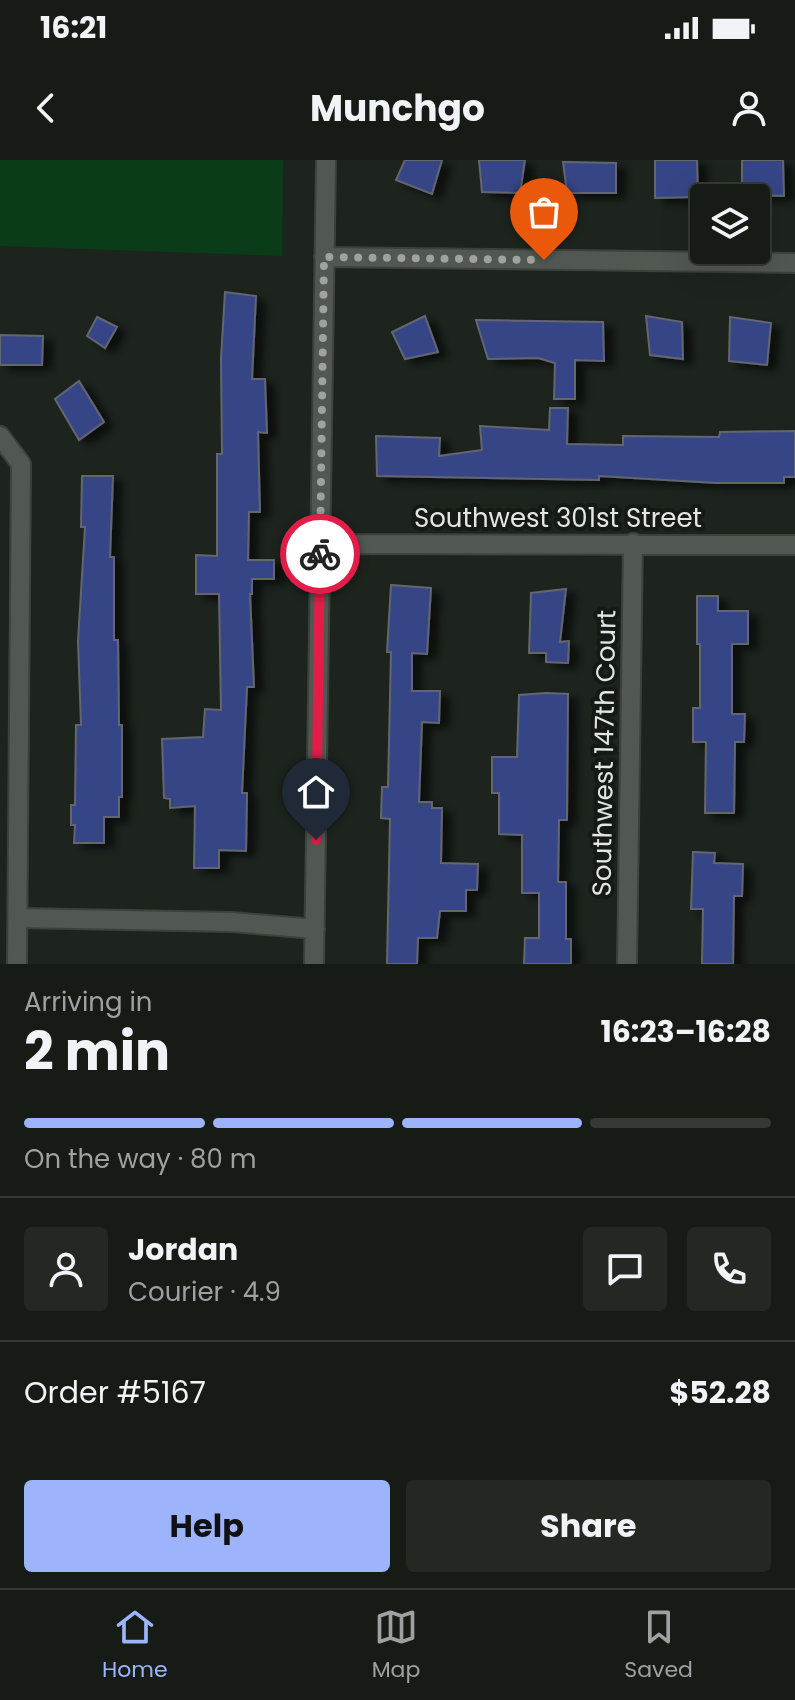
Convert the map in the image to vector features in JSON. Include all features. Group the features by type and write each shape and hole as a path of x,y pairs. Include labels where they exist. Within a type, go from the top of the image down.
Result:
{"street":[{"path":"314,964 326,160"},
{"path":"324,257 795,263"},
{"path":"0,436 21,464 17,964"},
{"name":"Southwest 147th Court","path":"627,964 633,543"},
{"name":"Southwest 301st Street","path":"320,544 795,545"},
{"path":"19,918 232,922 315,929"}],"green space":[{"path":"0,160 283,160 282,256 0,246"}],"building":[{"path":"405,160 442,160 432,194 396,180"},
{"path":"479,160 525,160 520,193 482,192"},
{"path":"655,160 697,160 698,184 690,184 690,197 655,198"},
{"path":"742,160 783,160 784,196 770,196 770,184 742,184"},
{"path":"563,162 616,163 616,193 567,193"},
{"path":"225,292 256,296 252,379 265,379 267,433 258,432 260,512 249,512 248,560 274,560 274,579 252,579 250,594 254,687 247,687 242,793 247,793 246,851 219,850 219,868 194,868 195,806 170,808 170,799 164,798 162,739 203,737 205,709 221,710 219,594 196,594 196,555 217,556 217,454 222,454 221,358"},
{"path":"425,316 438,352 405,359 392,332"},
{"path":"646,316 682,322 683,359 650,355"},
{"path":"97,317 117,327 105,348 87,336"},
{"path":"730,317 771,323 767,365 729,361"},
{"path":"476,320 603,322 604,361 575,360 575,399 554,399 555,363 538,358 488,359"},
{"path":"0,335 43,336 42,365 0,365"},
{"path":"79,381 104,422 79,440 55,399"},
{"path":"550,408 568,408 567,444 623,445 623,436 719,437 720,432 795,431 795,477 784,477 784,483 716,483 599,476 599,480 377,476 376,436 440,438 439,456 482,450 480,426 549,430"},
{"path":"82,476 113,476 110,557 114,557 114,640 118,640 122,797 119,797 119,817 104,817 104,843 74,843 75,825 71,825 71,805 75,805 76,725 81,725 78,641 85,527 81,527"},
{"path":"391,585 431,588 427,654 412,653 412,691 440,691 439,723 422,722 419,802 432,802 432,808 442,808 441,863 478,864 477,890 466,890 466,911 440,911 437,938 418,938 417,964 387,964 390,819 381,818 382,787 388,787 391,652 387,652"},
{"path":"566,589 560,642 569,641 568,663 546,662 546,653 529,653 531,593"},
{"path":"697,596 718,596 718,611 748,611 748,644 732,644 732,714 745,714 744,742 735,742 734,813 705,813 706,742 693,742 693,708 700,708"},
{"path":"568,694 567,820 559,820 558,882 566,882 566,939 571,939 571,964 524,964 525,938 539,938 539,893 522,893 522,835 499,834 499,793 492,793 492,757 517,757 519,695"},
{"path":"693,852 715,853 714,863 743,864 742,896 734,896 733,964 702,964 703,909 691,909"}],"way so far":[{"path":"320,554 324,257 544,260"}],"route":[{"path":"316,840 320,554"}]}
